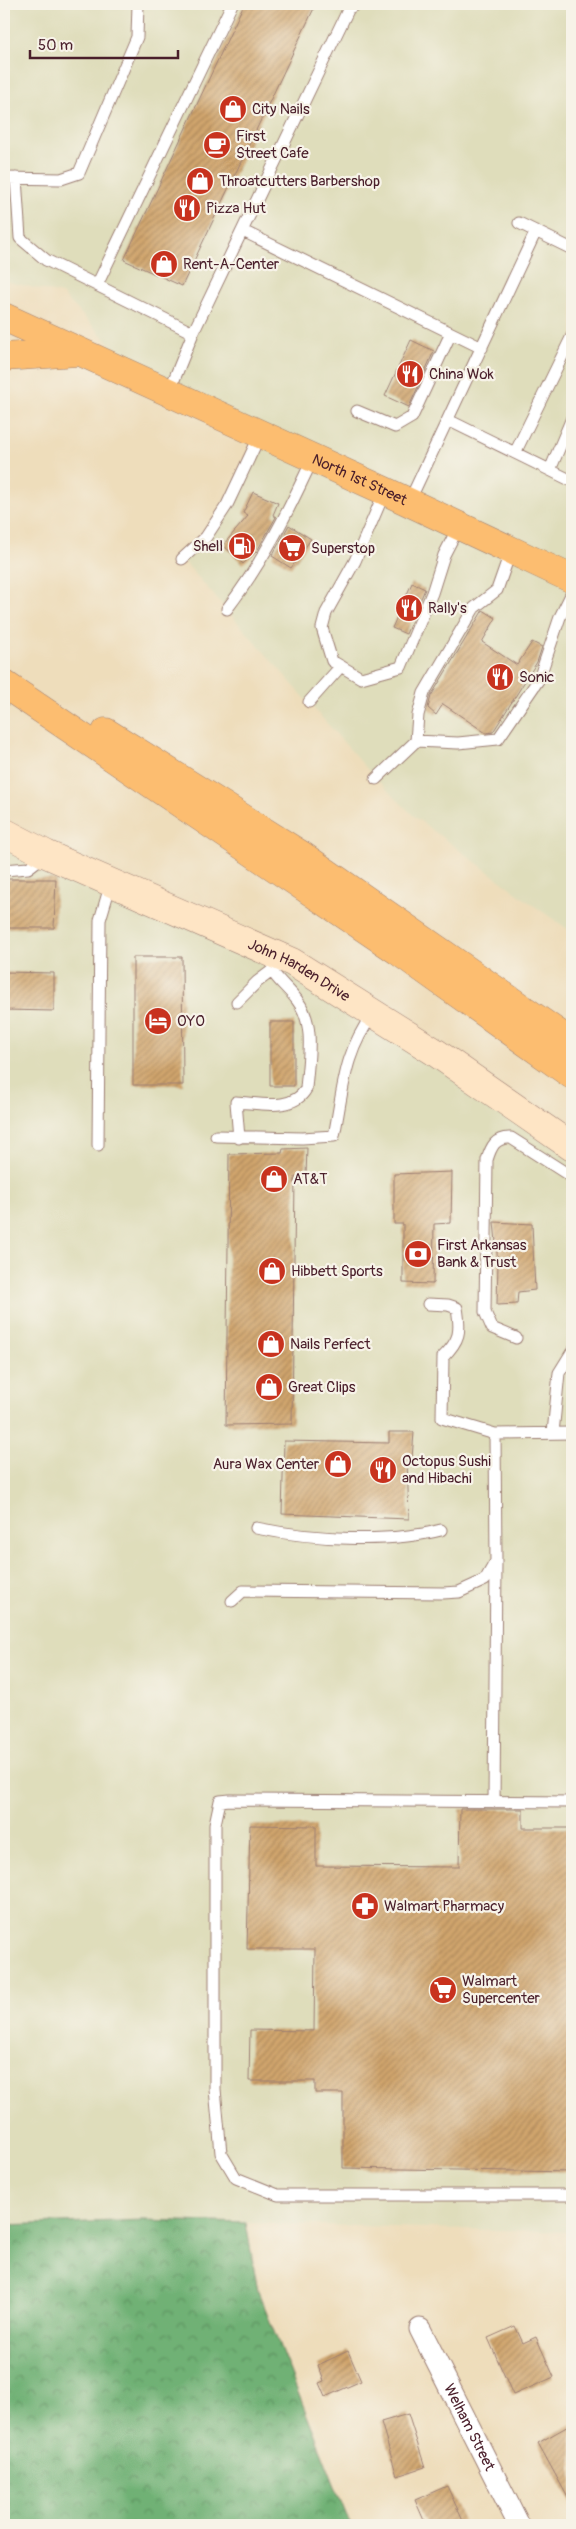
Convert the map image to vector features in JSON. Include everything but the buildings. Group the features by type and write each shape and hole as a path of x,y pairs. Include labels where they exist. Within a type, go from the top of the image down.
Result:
{"main road":[{"name":"North 1st Street","path":"4,317 410,502 572,579"},
{"path":"4,357 81,352"},
{"path":"4,666 300,854 572,1043"},
{"path":"4,684 398,951 572,1075"},
{"name":"John Harden Drive","path":"4,832 46,854 111,881 280,963 374,1012 572,1147"}],"street":[{"name":"Welham Street","path":"420,2329 519,2525"}],"lane":[{"path":"4,178 61,179 79,172 137,36 138,4"},
{"path":"97,285 232,4"},
{"path":"158,387 194,333 349,8 358,4"},
{"path":"16,178 20,238 46,260 194,333"},
{"path":"519,223 572,249"},
{"path":"243,231 482,348"},
{"path":"410,502 536,232"},
{"path":"357,411 395,427 412,417 451,333"},
{"path":"515,453 572,336"},
{"path":"550,470 572,418"},
{"path":"448,420 572,481"},
{"path":"182,559 206,537 227,505 260,435"},
{"path":"227,610 254,574 282,524 313,458"},
{"path":"385,491 355,561 326,613 322,628 332,661 361,678 401,667 432,593 444,555 459,526"},
{"path":"376,779 416,741 418,715 424,693 474,608 497,590 511,550"},
{"path":"416,741 458,743 498,739 540,679 560,617 572,593"},
{"path":"309,702 341,666"},
{"path":"4,870 28,868 46,854"},
{"path":"98,1145 100,920 111,881"},
{"path":"238,1002 257,982 280,963"},
{"path":"239,1138 236,1102 291,1104 300,1099 306,1089 309,1024 306,1013 296,998 280,984 280,963"},
{"path":"216,1136 239,1138 334,1136 344,1075 358,1034 374,1012"},
{"path":"516,1338 492,1328 485,1312 486,1160 491,1147 497,1140 511,1138 572,1177"},
{"path":"428,1304 448,1305 457,1308 460,1328 456,1344 443,1357 442,1418 495,1434 572,1433"},
{"path":"553,1433 559,1373 572,1352"},
{"path":"494,1802 495,1434"},
{"path":"256,1528 292,1536 366,1537 414,1537 441,1530"},
{"path":"232,1601 243,1591 459,1592 485,1580 496,1560"},
{"path":"572,1802 220,1801 215,1824 215,2079 221,2153 236,2178 278,2195 572,2196"}],"shaded area":[{"path":"4,4 572,4 572,932 415,817 376,779 182,559 206,537 260,434 147,382 62,294 4,281"},
{"path":"4,832 216,927 572,1147 572,2232 144,2220 4,2225"}],"green space":[{"path":"144,2220 246,2223 258,2291 352,2525 4,2525 4,2225"}],"place":[{"name":"City Nails","path":"233,109"},
{"name":"First Street Cafe","path":"217,145"},
{"name":"Throatcutters Barbershop","path":"200,181"},
{"name":"Pizza Hut","path":"187,208"},
{"name":"Rent-A-Center","path":"164,264"},
{"name":"China Wok","path":"410,374"},
{"name":"Shell","path":"242,546"},
{"name":"Superstop","path":"292,548"},
{"name":"Rally's","path":"409,608"},
{"name":"Sonic","path":"500,677"},
{"name":"OYO","path":"158,1021"},
{"name":"AT&T","path":"274,1179"},
{"name":"First Arkansas Bank & Trust","path":"418,1254"},
{"name":"Hibbett Sports","path":"272,1271"},
{"name":"Nails Perfect","path":"271,1344"},
{"name":"Great Clips","path":"269,1387"},
{"name":"Aura Wax Center","path":"338,1464"},
{"name":"Octopus Sushi and Hibachi","path":"383,1470"},
{"name":"Walmart Pharmacy","path":"365,1906"},
{"name":"Walmart Supercenter","path":"443,1990"}]}
